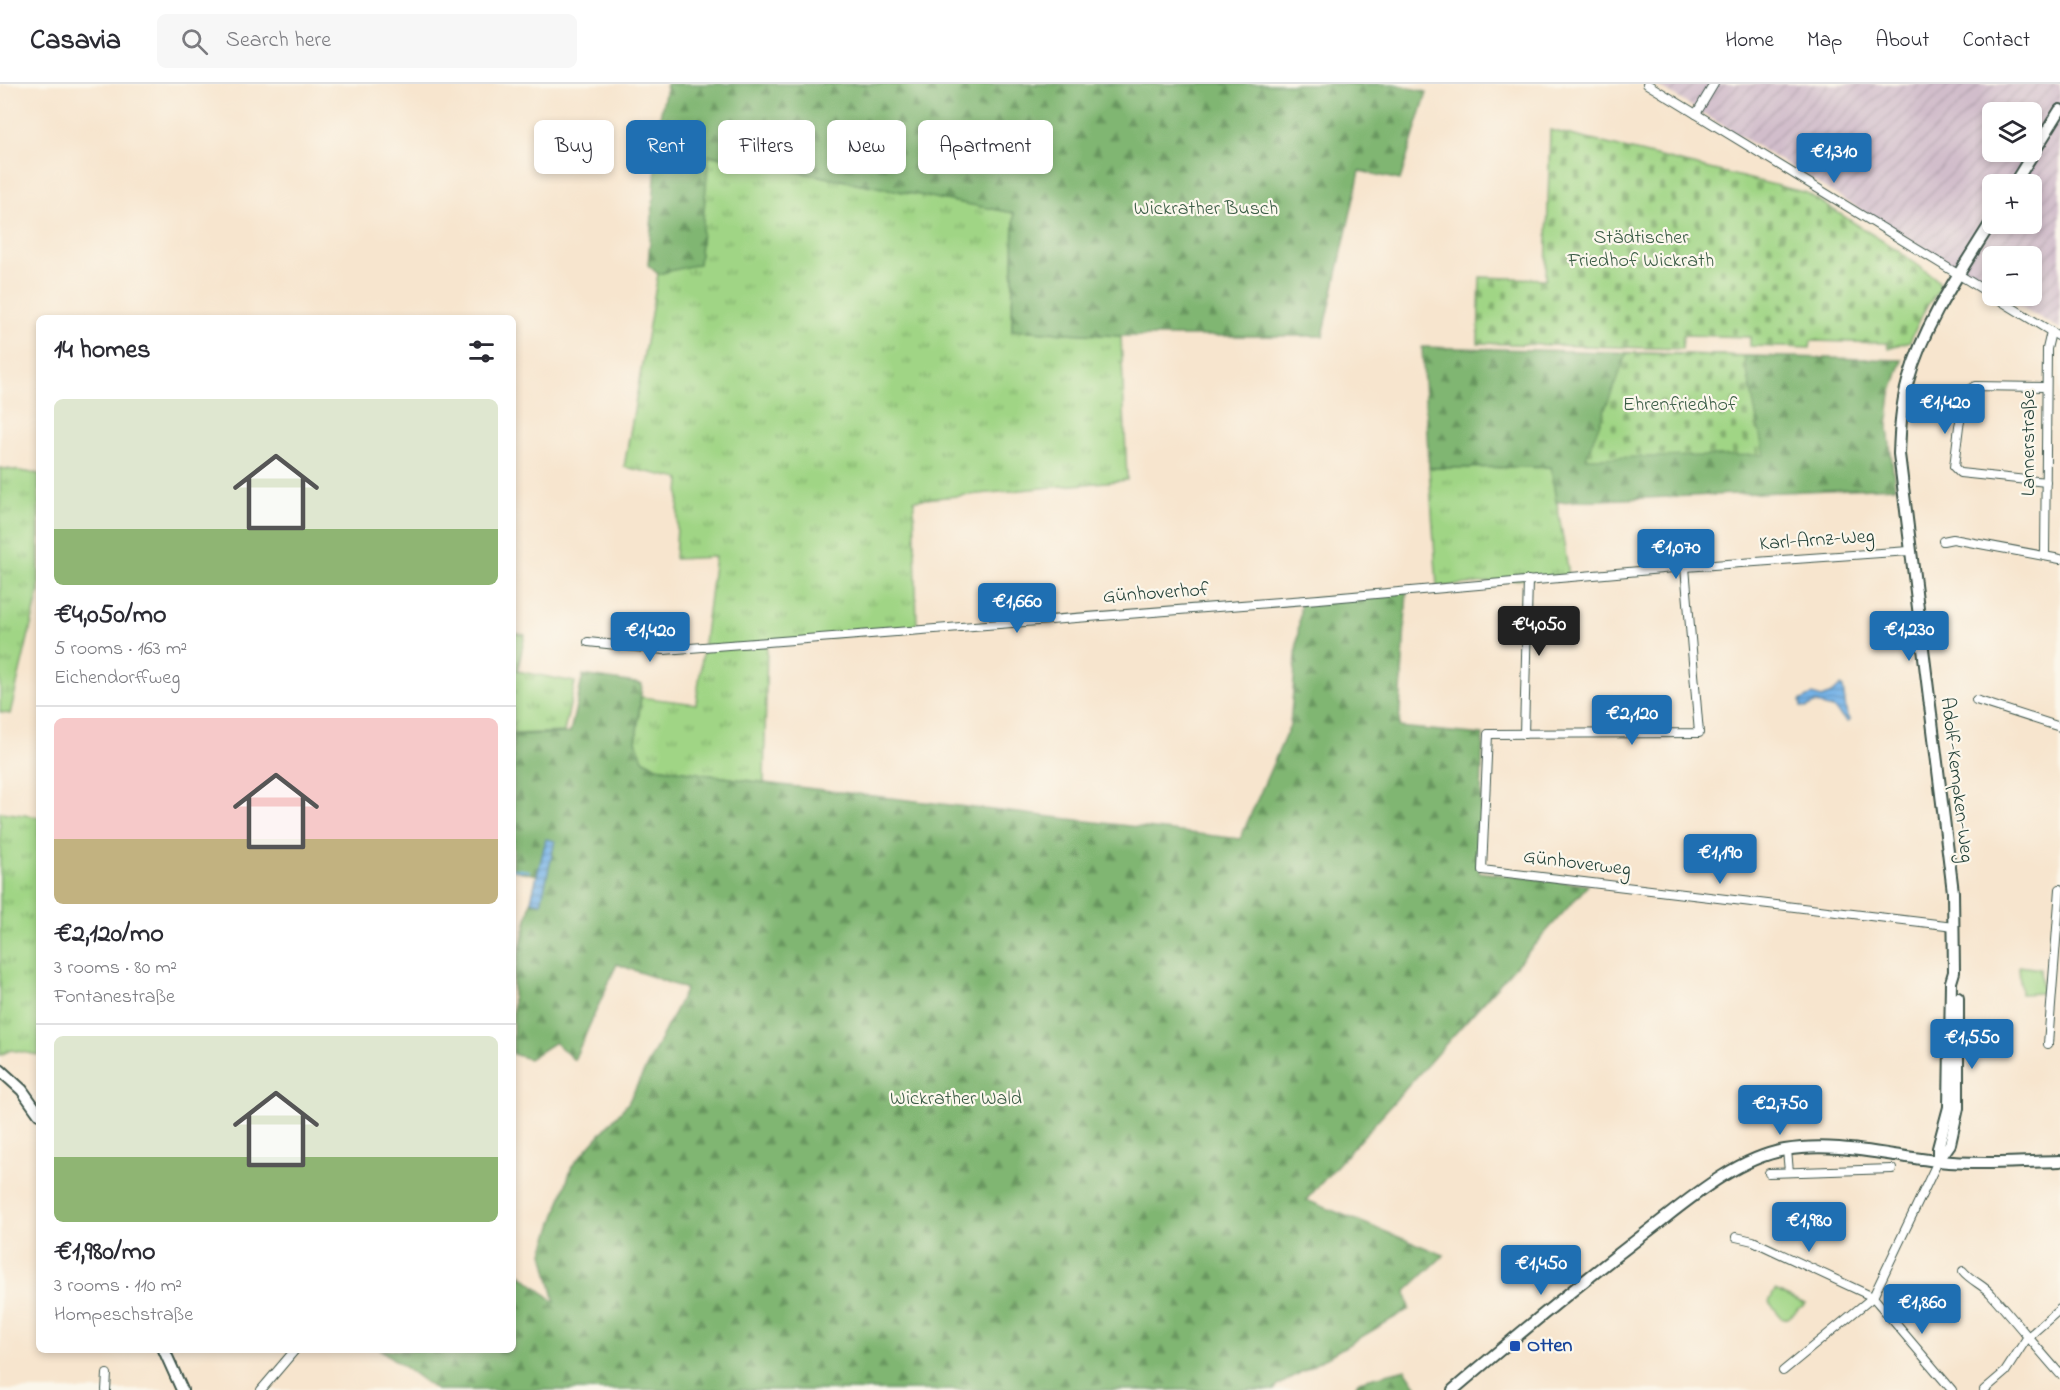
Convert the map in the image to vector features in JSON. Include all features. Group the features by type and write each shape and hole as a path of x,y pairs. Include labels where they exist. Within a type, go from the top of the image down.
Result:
{"main road":[{"path":"2020,174 2060,110"},
{"name":"Adolf-Kempken-Weg","path":"1938,1161 1938,1148 1950,1107 1951,982 1954,972 1953,892 1899,454 1903,404 1915,358 1959,274 1984,234"},
{"path":"0,1070 22,1090 36,1110"},
{"path":"1453,1390 1554,1304 1704,1190 1729,1172 1754,1159 1787,1150 1832,1146 1938,1161 1989,1163 2060,1161"},
{"path":"165,1353 182,1390"}],"street":[{"path":"1647,84 1982,289"},
{"path":"1695,114 1714,84"},
{"path":"2010,306 2060,337"},
{"name":"Lannerstraße","path":"2045,555 2047,349 2051,332"},
{"path":"2046,387 1975,386 1967,392 1959,426 1954,467 1959,473 2046,482"},
{"path":"1943,542 1953,539 2060,559"},
{"name":"Karl-Arnz-Weg","path":"1440,588 1910,551"},
{"path":"1528,580 1524,734 1699,733 1685,567"},
{"name":"Günhoverhof","path":"588,642 664,650 1440,588"},
{"path":"1976,700 2060,728"},
{"name":"Günhoverweg","path":"1524,734 1488,734 1482,870 1954,926"},
{"path":"2048,1044 2060,889"},
{"path":"1787,1150 1789,1172"},
{"path":"1783,1371 1873,1297 1938,1161"},
{"path":"1769,1173 1892,1169"},
{"path":"1736,1237 1753,1241 1873,1297 1952,1390"},
{"path":"1963,1271 1969,1279 1990,1292 2060,1374"},
{"path":"1984,1390 2005,1372 2027,1338 2060,1309"},
{"path":"261,1390 292,1353"},
{"path":"106,1390 107,1374"}],"shaded area":[{"path":"1655,84 2060,84 2060,329 2020,306 2042,306 2042,246 1982,246 1982,284"}],"green space":[{"name":"Wickrather Busch","path":"667,84 1394,84 1427,92 1400,180 1360,171 1323,336 1121,336 1012,330 1014,213 809,174 815,174 815,120 718,120 718,157 709,155 699,264 658,274 648,265 655,174 706,174 706,120 660,120"},
{"name":"Städtischer Friedhof Wickrath","path":"1550,130 1807,193 1897,250 1934,277 1939,282 1940,289 1926,307 1910,341 1888,348 1887,343 1811,341 1810,348 1750,346 1750,337 1683,335 1682,349 1478,343 1480,277 1546,279"},
{"path":"708,155 718,157 718,174 808,174 1014,213 1012,330 1121,336 1127,480 914,500 917,628 767,644 764,783 656,767 643,759 636,741 641,697 696,704 715,557 675,559 680,479 624,467 658,274 699,263"},
{"path":"1422,347 1902,360 1891,395 1888,428 1895,487 1556,502 1551,467 1429,468"},
{"name":"Ehrenfriedhof","path":"1627,353 1744,356 1764,455 1586,458"},
{"path":"1551,467 1569,575 1437,587 1429,468"},
{"path":"0,468 36,474 36,605 10,714 0,712"},
{"name":"Wickrather Wald","path":"1407,590 1399,727 1483,735 1479,872 1588,885 1306,1200 1444,1255 1406,1291 1409,1309 1274,1390 436,1390 385,1353 516,1353 516,1270 555,1302 543,1253 572,1166 628,1103 686,989 617,964 574,1060 555,1042 529,1059 516,1055 516,967 537,875 516,871 516,735 570,733 583,675 642,684 636,741 643,759 656,767 764,783 1240,839 1290,725 1301,600"},
{"path":"516,634 525,635 517,671 575,682 564,732 516,734"},
{"path":"0,812 36,817 36,1054 11,1050 0,1055"},
{"path":"2019,966 2040,969 2042,993 2021,994"},
{"path":"1775,1290 1805,1304 1788,1318 1783,1319 1769,1302"},
{"path":"1405,1369 1419,1390 1353,1390 1359,1381"}],"water":[{"path":"1841,686 1847,717 1850,720 1847,722 1833,708 1816,703 1806,708 1801,707 1800,701 1812,695 1822,698"},
{"path":"546,839 555,841 541,903 531,901"}],"waterway":[{"path":"516,869 529,871"}],"place":[{"name":"Otten","path":"1515,1346"}]}
